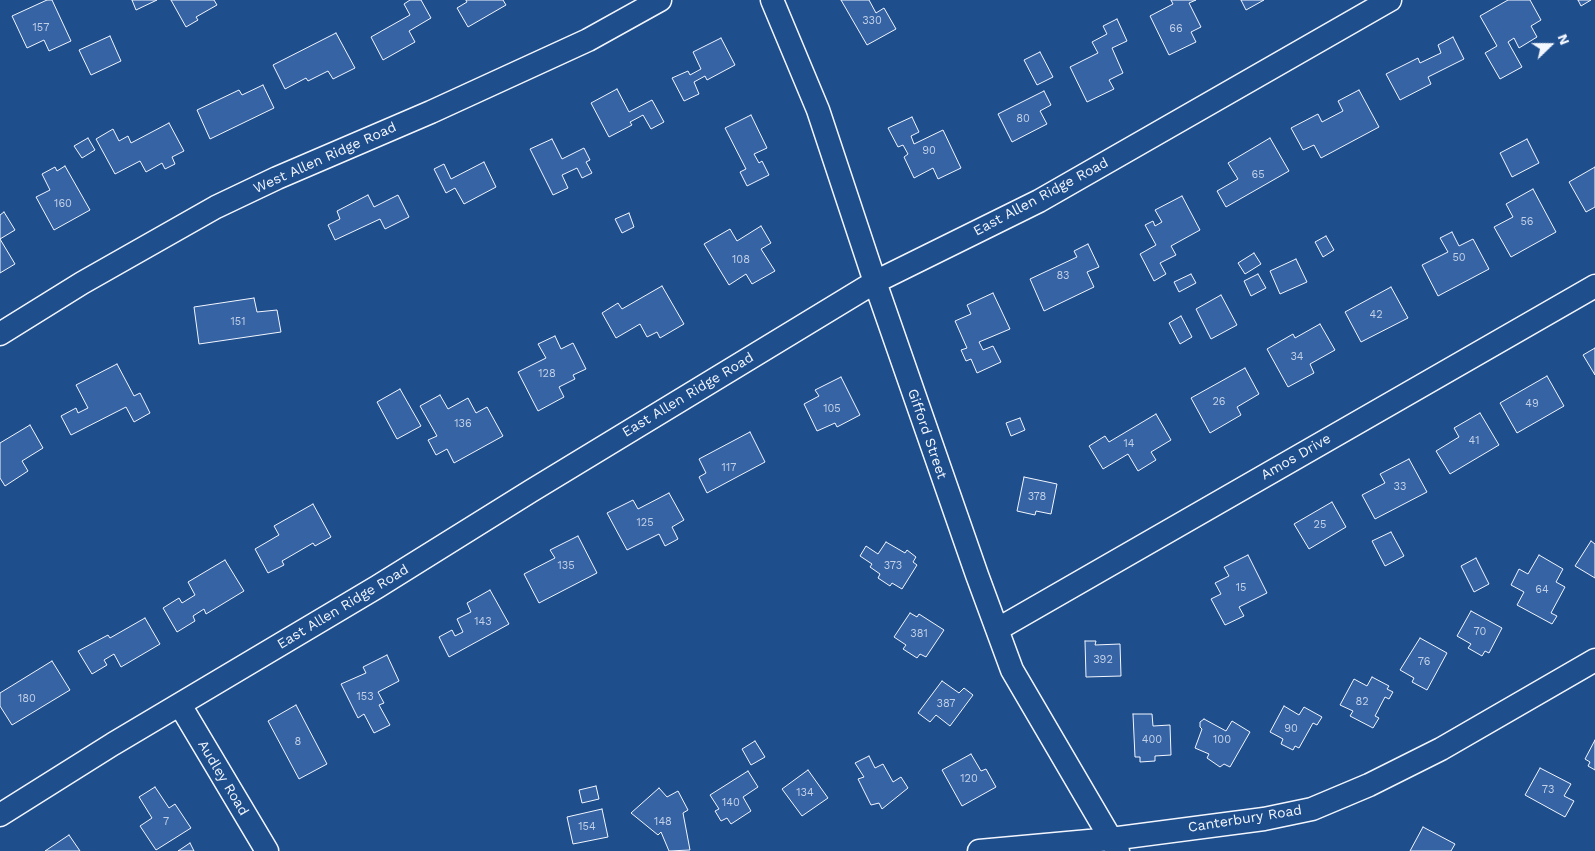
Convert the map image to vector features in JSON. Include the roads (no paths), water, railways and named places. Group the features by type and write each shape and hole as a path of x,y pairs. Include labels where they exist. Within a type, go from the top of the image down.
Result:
{"street":[{"name":"West Allen Ridge Road","path":"0,334 82,283 216,207 588,40 660,0"},
{"name":"Gifford Street","path":"772,0 818,110 874,282 1012,670 1114,845"},
{"name":"East Allen Ridge Road","path":"0,815 113,744 369,592 874,282 1039,201 1390,0"},
{"name":"Amos Drive","path":"998,629 1595,286"},
{"name":"Canterbury Road","path":"979,851 1114,845 1312,809 1370,785 1441,749 1595,660"},
{"name":"Audley Road","path":"180,705 267,851"}]}
